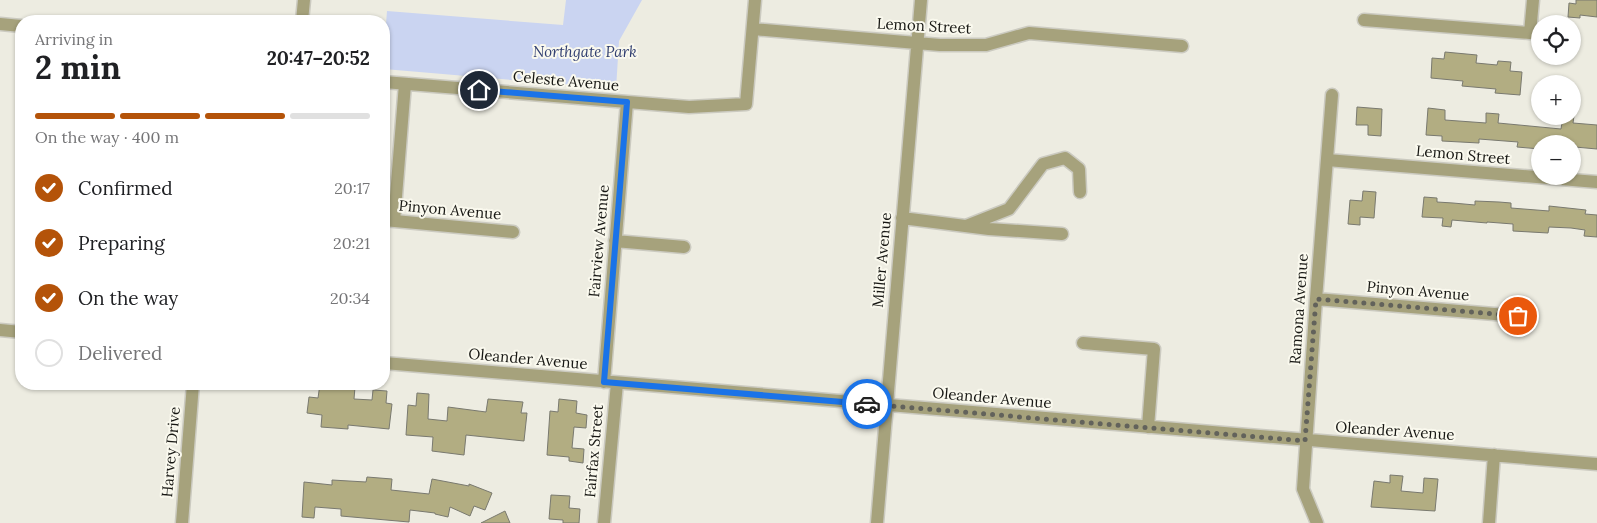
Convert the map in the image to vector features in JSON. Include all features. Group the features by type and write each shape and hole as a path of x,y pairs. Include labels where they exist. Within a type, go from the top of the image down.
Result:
{"street":[{"path":"303,15 304,0"},
{"path":"753,29 755,0"},
{"name":"Miller Avenue","path":"877,523 921,0"},
{"path":"1364,20 1530,33 1533,0"},
{"path":"0,24 15,25"},
{"name":"Lemon Street","path":"753,29 940,45 986,45 1029,33 1182,46"},
{"name":"Celeste Avenue","path":"390,83 689,108 746,104 753,29"},
{"path":"390,212 405,84"},
{"name":"Ramona Avenue","path":"1317,523 1303,489 1305,441 1332,95"},
{"name":"Fairview Avenue","path":"604,382 627,102"},
{"path":"966,226 1010,209 1043,164 1054,160 1065,158 1080,169 1080,192"},
{"name":"Lemon Street","path":"1327,160 1597,182"},
{"path":"902,218 966,226 1062,234"},
{"name":"Pinyon Avenue","path":"390,220 513,232"},
{"path":"615,241 684,247"},
{"name":"Pinyon Avenue","path":"1316,299 1518,316"},
{"path":"0,330 15,331"},
{"path":"1083,343 1154,349 1148,427"},
{"name":"Oleander Avenue","path":"390,364 1597,464"},
{"name":"Fairfax Street","path":"604,523 617,383"},
{"name":"Harvey Drive","path":"182,523 193,390"},
{"path":"1489,523 1494,456"}],"green space":[{"name":"Northgate Park","path":"566,0 642,0 619,41 616,89 390,70 390,15 387,15 387,11 563,25"}],"building":[{"path":"1576,0 1597,0 1597,17 1568,15 1569,3 1576,4"},
{"path":"1445,52 1477,55 1476,63 1497,65 1498,61 1511,62 1510,71 1522,72 1520,95 1495,93 1496,89 1462,86 1463,81 1431,78 1432,58 1444,59"},
{"path":"1357,107 1382,109 1381,136 1368,135 1368,125 1356,125"},
{"path":"1428,108 1445,110 1445,120 1486,123 1486,113 1499,114 1498,123 1561,129 1562,125 1597,125 1597,149 1581,148 1581,135 1531,135 1531,148 1517,147 1518,142 1479,139 1479,143 1442,141 1442,136 1426,135"},
{"path":"1363,191 1376,192 1374,218 1360,217 1360,225 1348,224 1350,200 1362,201"},
{"path":"1424,197 1437,198 1437,202 1475,205 1475,201 1511,203 1511,208 1549,211 1549,206 1586,210 1585,214 1597,215 1597,237 1584,236 1585,230 1571,228 1549,227 1548,233 1513,231 1513,224 1487,222 1452,220 1451,227 1442,226 1443,218 1422,217"},
{"path":"319,390 355,390 354,399 372,400 373,390 387,391 386,403 392,404 389,429 348,425 348,429 321,427 322,415 307,413 309,397 318,398"},
{"path":"417,393 429,394 428,419 447,421 448,407 486,412 488,399 523,402 521,413 527,413 524,441 466,435 464,455 432,451 433,437 406,435 408,405 416,406"},
{"path":"559,399 577,401 576,413 587,415 586,428 574,427 572,448 584,449 583,463 569,461 569,457 547,455 550,411 558,412"},
{"path":"1390,475 1403,476 1401,491 1423,493 1424,478 1438,479 1435,511 1371,507 1374,481 1390,483"},
{"path":"367,477 392,479 391,490 429,494 432,479 469,486 469,484 492,493 485,510 474,506 470,516 450,507 448,517 435,513 410,510 409,522 341,516 341,509 315,507 314,518 302,517 304,482 332,485 332,480 366,482"},
{"path":"551,495 570,496 569,508 580,509 579,523 563,523 563,520 549,519"},
{"path":"505,511 510,523 481,523"}],"way so far":[{"path":"867,404 1305,441 1316,299 1518,316"}],"route":[{"path":"479,90 627,102 604,382 867,404"}]}
